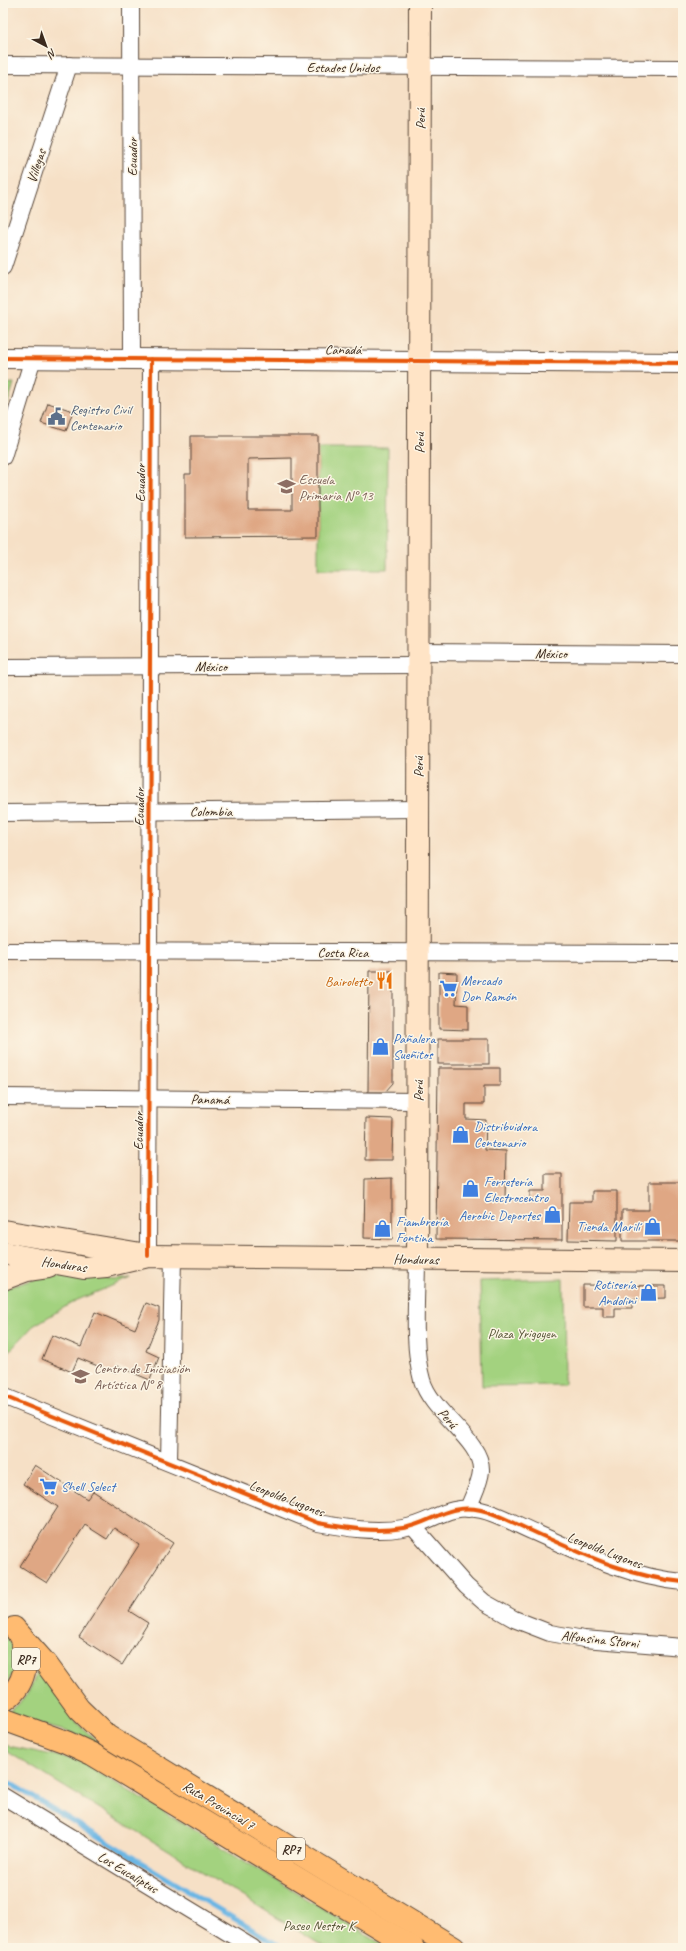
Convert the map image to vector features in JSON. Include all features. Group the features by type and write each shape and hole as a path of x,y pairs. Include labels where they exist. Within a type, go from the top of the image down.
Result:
{"highway":[{"name":"RP7","path":"3,1701 16,1688 23,1676 25,1668 24,1647 8,1622"},
{"name":"Ruta Provincial 7","path":"8,1622 47,1665 79,1709 107,1736 454,1948"},
{"name":"Ruta Provincial 7","path":"3,1719 66,1742 92,1754 413,1948"}],"main road":[{"name":"Perú","path":"417,1259 420,3"},
{"name":"Honduras","path":"3,1231 121,1250 148,1256"},
{"name":"Honduras","path":"3,1253 61,1265 94,1268 148,1256 683,1261"},
{"path":"3,1279 26,1270 61,1265"}],"street":[{"name":"Ecuador","path":"131,3 131,66 142,359 150,666 148,1256"},
{"name":"Estados Unidos","path":"3,65 683,68"},
{"name":"Villegas","path":"3,267 69,65"},
{"name":"Canadá","path":"3,358 683,362"},
{"path":"3,456 33,358"},
{"name":"México","path":"3,667 150,666 419,658 683,654"},
{"name":"Colombia","path":"3,813 418,810"},
{"name":"Costa Rica","path":"3,951 683,953"},
{"name":"Panamá","path":"3,1097 418,1101"},
{"path":"168,1462 173,1256"},
{"name":"Perú","path":"417,1259 418,1352 423,1383 438,1407 474,1448 480,1463 479,1479 468,1508"},
{"name":"Leopoldo Lugones","path":"3,1396 318,1523 370,1530 396,1529 413,1526 445,1511 468,1508 481,1510 616,1569 662,1580 683,1582"},
{"name":"Alfonsina Storni","path":"413,1526 466,1586 484,1602 514,1619 550,1633 584,1639 683,1647"},
{"name":"Los Eucaliptus","path":"3,1796 253,1948"}],"green space":[{"path":"14,383 3,419 3,384"},
{"path":"318,448 388,448 387,569 318,569"},
{"path":"76,1275 115,1280 131,1278 75,1301 33,1326 3,1358 3,1291 6,1288 43,1277"},
{"name":"Plaza Yrigoyen","path":"563,1279 564,1385 482,1386 480,1281"},
{"path":"3,1633 14,1645 16,1668 3,1690"},
{"path":"37,1668 76,1722 108,1751 73,1733 3,1715 10,1711 26,1696 33,1683"},
{"name":"Paseo Nestor K","path":"3,1745 78,1760 388,1948 326,1948 3,1749"}],"building":[{"name":"Registro Civil Centenario","path":"48,403 73,411 66,431 41,423"},
{"path":"191,436 318,436 318,536 185,537 185,474 191,474","holes":["292,458 292,510 248,510 248,459"]},
{"path":"369,971 393,971 393,1083 385,1092 368,1092"},
{"path":"439,972 457,973 456,1004 468,1005 468,1030 439,1029"},
{"path":"438,1039 489,1039 489,1064 438,1064"},
{"path":"438,1068 500,1068 500,1086 484,1086 484,1104 466,1104 466,1119 486,1120 485,1150 506,1151 505,1199 530,1199 530,1191 545,1191 545,1174 562,1174 562,1240 436,1239"},
{"path":"366,1118 393,1119 392,1160 365,1160"},
{"path":"392,1178 392,1239 364,1238 365,1179"},
{"name":"Tienda Marilí","path":"649,1182 683,1182 683,1241 622,1241 622,1210 649,1210"},
{"path":"592,1191 617,1191 617,1241 568,1240 569,1202 592,1202"},
{"path":"583,1285 666,1286 666,1298 632,1299 632,1308 615,1308 615,1317 603,1317 603,1307 583,1307"},
{"path":"146,1303 159,1308 159,1320 146,1351 159,1357 150,1380 117,1366 115,1373 78,1358 72,1372 42,1359 52,1335 81,1347 95,1312 135,1329"},
{"path":"35,1465 87,1499 93,1491 173,1543 129,1611 148,1623 122,1665 79,1637 139,1545 114,1528 107,1539 85,1525 47,1583 20,1566 58,1507 23,1484"}],"waterway":[{"path":"3,1779 283,1948"}],"cycle path":[{"path":"3,358 683,363"},
{"path":"148,1256 151,359"},
{"path":"3,1396 318,1523 339,1527 382,1530 414,1526 440,1514 458,1509 481,1510 501,1517 570,1548 625,1570 683,1582"}],"place":[{"name":"Registro Civil Centenario","path":"57,417"},
{"name":"Escuela Primaria N° 13","path":"286,487"},
{"name":"Bairoletto","path":"385,981"},
{"name":"Mercado Don Ramón","path":"448,988"},
{"name":"Pañalera Sueñitos","path":"380,1046"},
{"name":"Distribuidora Centenario","path":"461,1134"},
{"name":"Ferretería Electrocentro","path":"471,1189"},
{"name":"Aerobic Deportes","path":"553,1215"},
{"name":"Tienda Marilí","path":"653,1226"},
{"name":"Fiambrería Fontina","path":"383,1229"},
{"name":"Rotisería Andolini","path":"649,1292"},
{"name":"Centro de Iniciación Artística N° 8","path":"81,1376"},
{"name":"Shell Select","path":"48,1486"}]}
